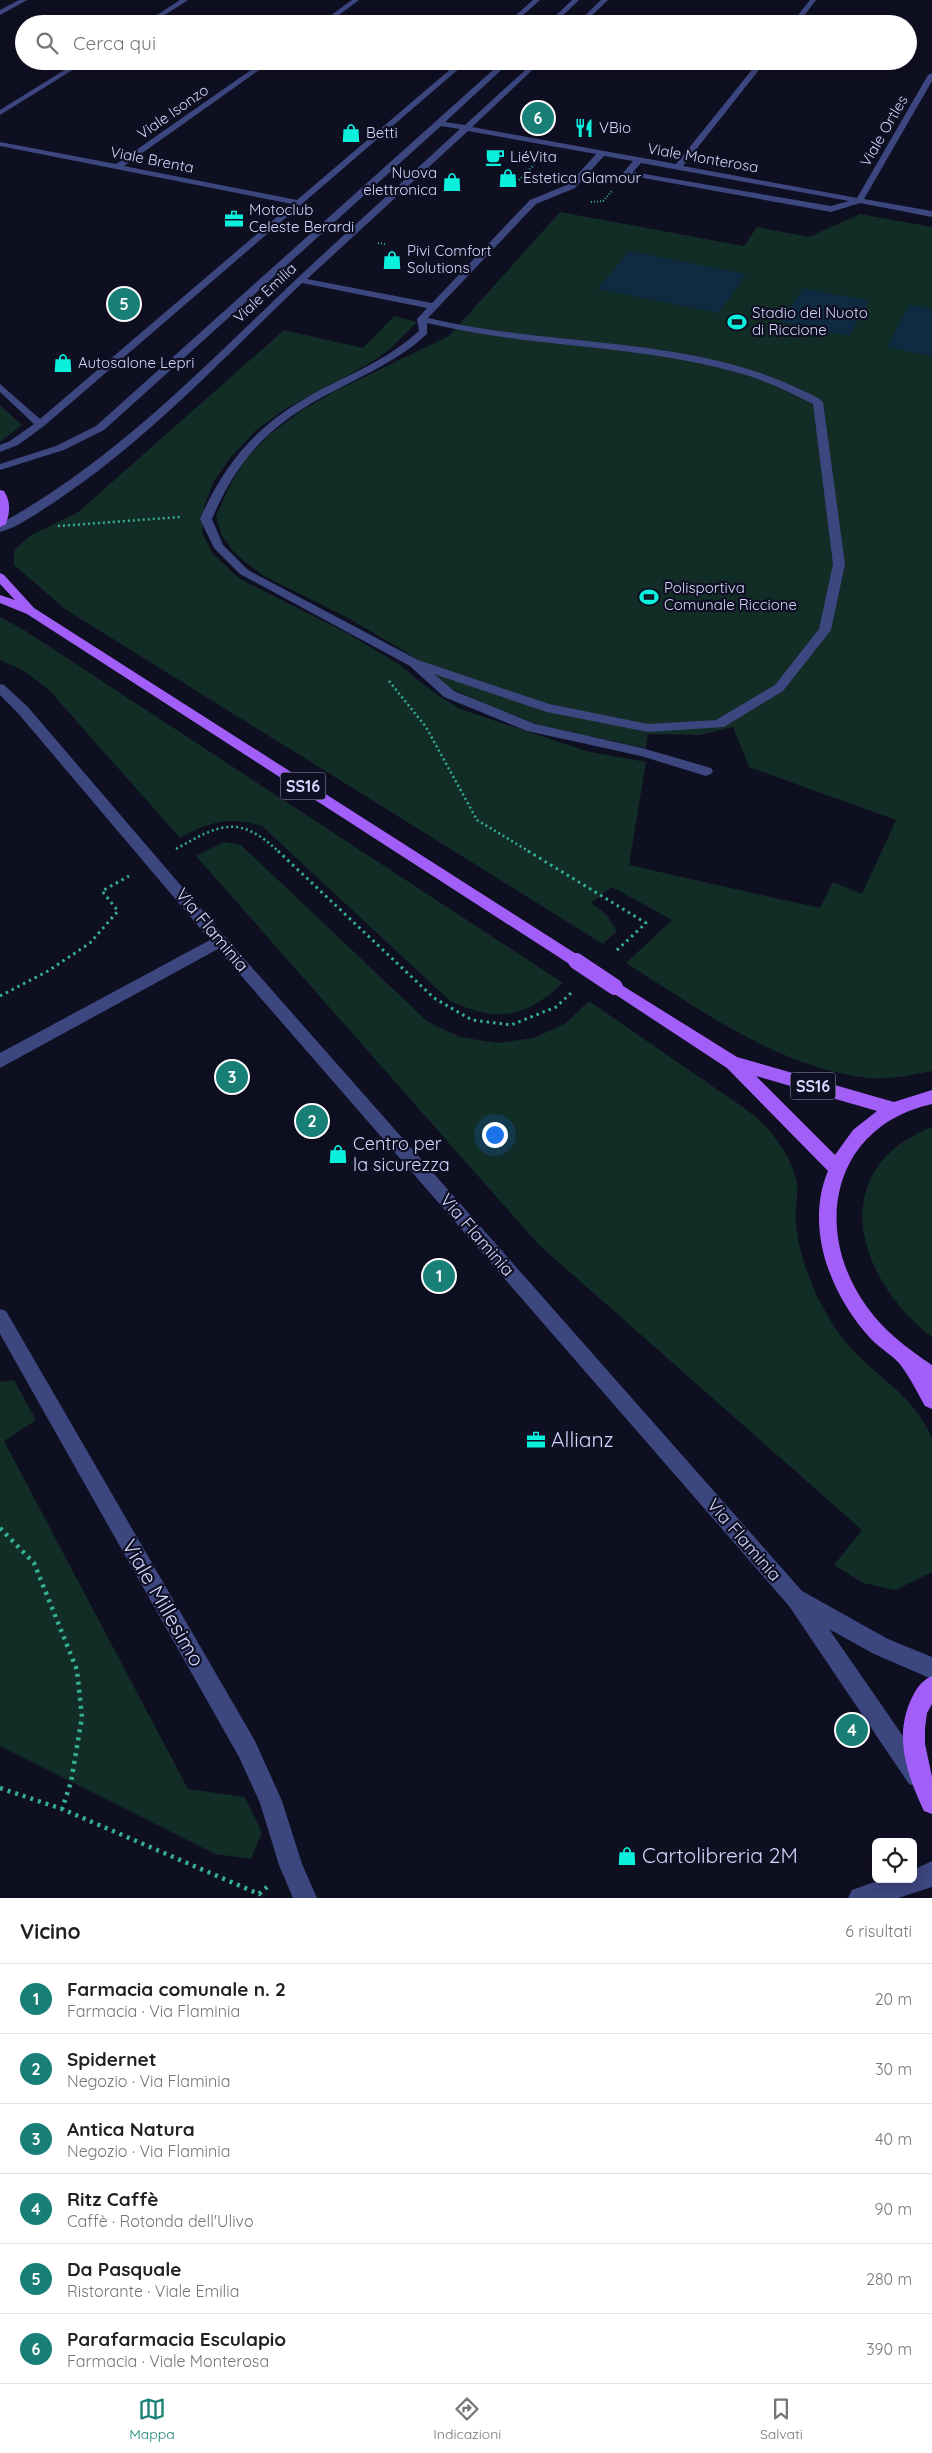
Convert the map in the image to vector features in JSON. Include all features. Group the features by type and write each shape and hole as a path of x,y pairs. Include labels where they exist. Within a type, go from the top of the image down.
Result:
{"main road":[{"path":"0,493 3,498 4,514 0,524"},
{"name":"SS16","path":"0,577 31,611"},
{"name":"SS16","path":"0,599 31,611 733,1063 836,1168"},
{"name":"SS16","path":"733,1063 894,1109"},
{"path":"932,1097 894,1109 870,1124 850,1144 836,1168 828,1198 828,1223 836,1266 852,1300 877,1333 909,1362 932,1376"},
{"path":"909,1362 932,1400"},
{"path":"932,1687 927,1692 915,1718 913,1750 922,1784 932,1803"}],"street":[{"path":"0,13 24,0"},
{"path":"161,15 185,0"},
{"path":"335,15 356,0"},
{"path":"520,15 537,0"},
{"path":"560,15 576,0"},
{"path":"589,15 605,0"},
{"path":"801,15 813,0"},
{"path":"0,113 69,70"},
{"name":"Viale Isonzo","path":"117,167 256,70"},
{"path":"0,449 14,443 40,424 455,70"},
{"name":"Viale Emilia","path":"0,467 60,448 100,428 498,70"},
{"name":"Viale Emilia","path":"0,529 33,513 100,466 138,434 300,280 529,70"},
{"path":"678,167 756,70"},
{"name":"Viale Ortles","path":"859,201 932,75"},
{"name":"Viale Monterosa","path":"439,123 932,214"},
{"name":"Viale Brenta","path":"0,144 300,203"},
{"path":"422,319 533,202 572,186 602,154"},
{"path":"628,173 639,160"},
{"path":"628,173 831,209 859,201"},
{"path":"300,280 434,306"},
{"path":"422,319 529,339 632,348 680,356 735,368 777,383 818,402 839,564 825,630 779,688 719,724 648,728 546,708 414,663 244,572 218,546 206,519 217,489 247,446 280,418 320,394 369,370 409,347 424,332 422,319"},
{"path":"0,387 40,424"},
{"path":"414,663 449,694 532,728 642,752 706,771"},
{"name":"Via Flaminia","path":"0,688 22,708 220,941 795,1598 881,1648 932,1668"},
{"path":"0,1061 220,941"},
{"name":"Viale Millesimo","path":"0,1317 247,1749 270,1800 291,1865 305,1898"},
{"path":"795,1598 922,1784"},
{"path":"860,1898 929,1877 932,1873"}],"path":[{"path":"589,202 603,201 628,173"},
{"path":"181,525 180,517 183,510"},
{"path":"57,526 180,517"},
{"path":"388,679 426,727 477,820 646,923 611,956"},
{"path":"186,844 208,832 229,826 252,830 275,848 434,998 472,1020 512,1025 556,1007 577,988"},
{"path":"0,996 48,970 90,943 118,911 102,891 121,880"},
{"path":"0,1528 34,1563 77,1670 82,1717 71,1782 62,1809"},
{"path":"0,1788 62,1809 259,1894 291,1865"}],"green space":[{"name":"Polisportiva Comunale Riccione","path":"560,212 744,246 757,227 809,237 860,214 932,227 932,1071 884,1078 868,1078 835,1072 802,1062 741,1034 626,963 672,920 612,887 591,903 606,914 617,931 603,944 65,609 14,565 14,550 31,535 77,513 284,330 363,348 394,316 417,322 389,350 367,365 285,409 255,431 231,457 214,481 204,507 202,533 213,554 240,579 345,632 397,663 433,692 460,709 586,751 646,762 629,865 820,908 833,882 862,894 896,820 749,767 733,727 700,735 648,734 646,748 541,726 494,708 450,688 409,654 348,618 264,576 232,550 221,534 216,516 228,489 244,461 269,435 301,411 337,390 449,336"},
{"path":"0,405 22,425 0,442"},
{"path":"0,617 24,630 563,983 536,1004 523,1010 497,1014 467,1008 450,1001 262,826 239,821 220,822 180,838 49,690 24,671 0,660"},
{"path":"224,842 241,845 428,1022 460,1037 497,1043 534,1038 566,1023 589,1001 738,1104 768,1129 785,1152 796,1178 798,1238 805,1265 821,1303 846,1343 912,1406 932,1438 932,1572 895,1590 863,1583 834,1565 862,1530 538,1244 196,856"},
{"path":"932,1127 932,1337 906,1313 885,1286 870,1257 863,1227 864,1197 875,1170 898,1146"},
{"path":"14,1380 36,1420 4,1441 188,1789 245,1797 262,1833 251,1859 215,1854 0,1746 0,1382"}],"water":[{"path":"629,251 746,274 719,313 598,289"},
{"path":"803,288 869,301 849,336 781,322"},
{"path":"909,305 932,309 932,356 887,347"}],"place":[{"name":"Parafarmacia Esculapio","path":"538,118"},
{"name":"VBio","path":"584,128"},
{"name":"Betti","path":"351,133"},
{"name":"LiéVita","path":"495,157"},
{"name":"Estetica Glamour","path":"508,178"},
{"name":"Nuova elettronica","path":"452,182"},
{"name":"Motoclub Celeste Berardi","path":"234,219"},
{"name":"Pivi Comfort Solutions","path":"392,260"},
{"name":"Da Pasquale","path":"124,304"},
{"name":"Stadio del Nuoto di Riccione","path":"737,322"},
{"name":"Autosalone Lepri","path":"63,363"},
{"name":"Polisportiva Comunale Riccione","path":"649,597"},
{"name":"Antica Natura","path":"232,1077"},
{"name":"Spidernet","path":"312,1121"},
{"name":"Centro per la sicurezza","path":"338,1154"},
{"name":"Farmacia comunale n. 2","path":"439,1276"},
{"name":"Allianz","path":"536,1440"},
{"name":"Ritz Caffè","path":"852,1730"},
{"name":"Cartolibreria 2M","path":"627,1856"}]}
